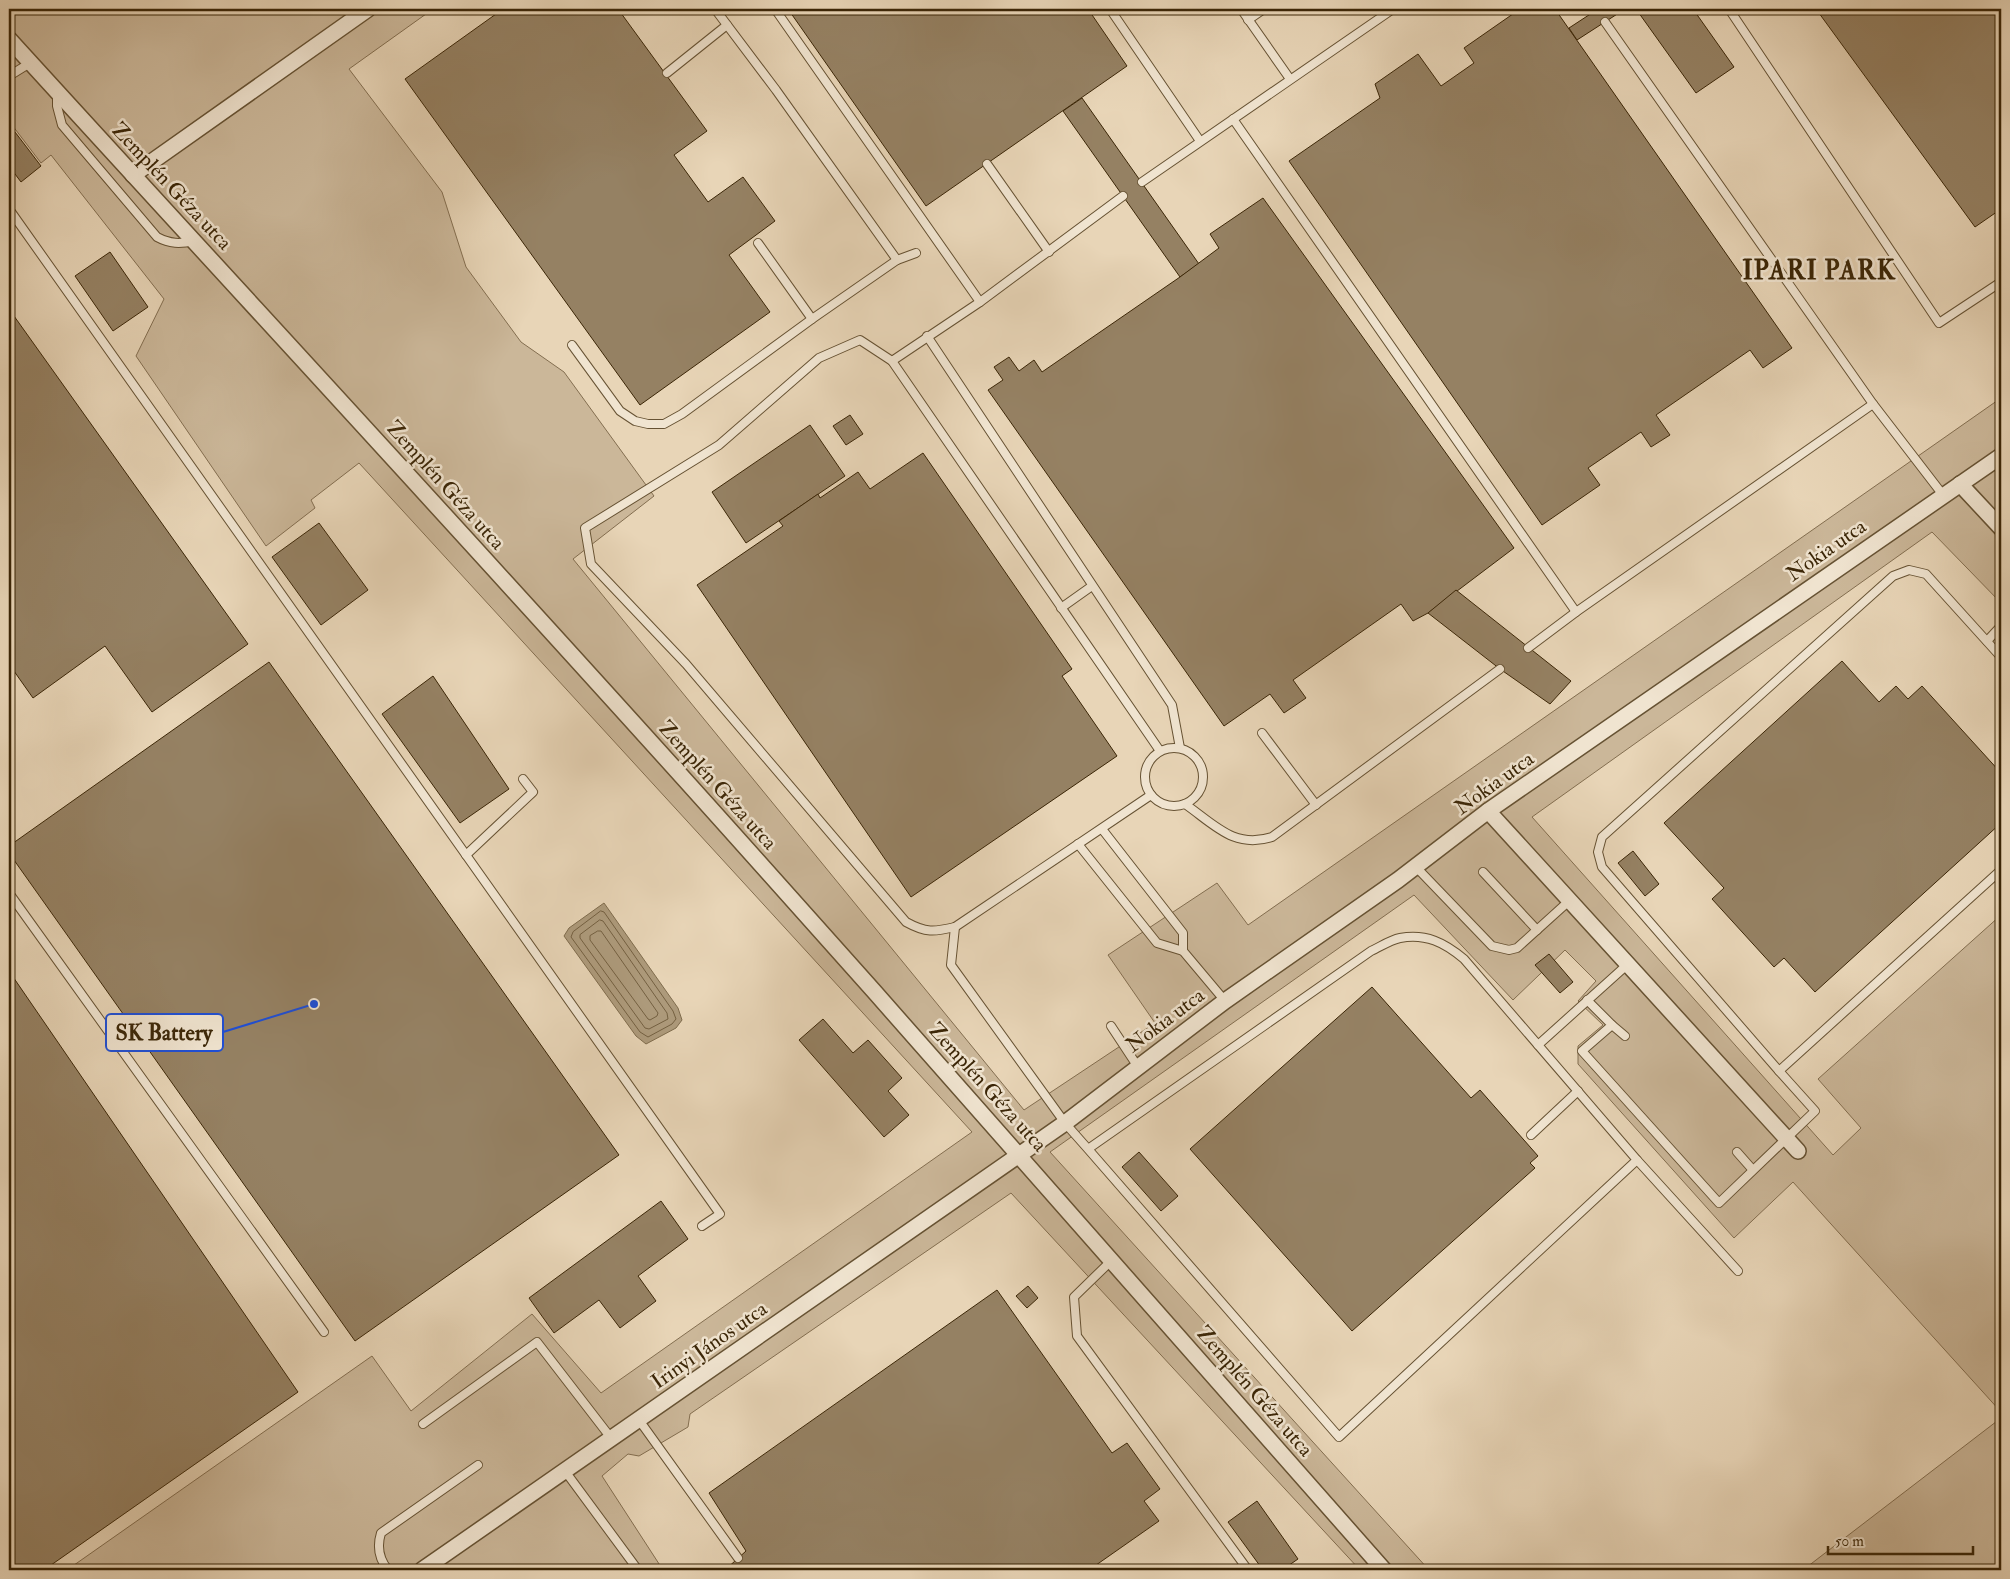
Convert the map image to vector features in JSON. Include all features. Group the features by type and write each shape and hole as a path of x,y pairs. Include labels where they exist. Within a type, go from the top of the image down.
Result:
{"street":[{"path":"133,176 368,9"},
{"name":"Zemplén Géza utca","path":"9,39 738,838 1019,1154 1384,1570"},
{"name":"Nokia utca","path":"1019,1154 1065,1123 1225,1001 1416,867 1488,811 2001,456"},
{"path":"1960,484 2001,528"},
{"path":"1488,811 1798,1151"},
{"name":"Irinyi János utca","path":"422,1570 1019,1154"}],"lane":[{"path":"715,9 776,90 897,260"},
{"path":"775,9 980,302"},
{"path":"1110,9 1200,141"},
{"path":"1241,9 1290,79"},
{"path":"1248,20 1264,9"},
{"path":"1142,182 1393,9"},
{"path":"1729,9 1939,323 2001,282"},
{"path":"1606,22 1873,404 1943,495"},
{"path":"668,74 727,25"},
{"path":"9,76 30,62"},
{"path":"57,92 57,106 62,125 157,237 165,242 180,244 194,241"},
{"path":"1233,118 1576,612"},
{"path":"987,164 1049,252"},
{"path":"892,361 980,302 1123,196"},
{"path":"9,209 720,1214 702,1226"},
{"path":"758,243 812,319"},
{"path":"572,345 620,411 634,421 648,424 664,424 682,414 812,319 897,260 916,253"},
{"path":"927,336 1172,705 1180,748"},
{"path":"1151,795 955,927 935,932 925,931 906,922 686,664 591,564 585,528 719,445 819,358 860,340 892,361 1160,751"},
{"path":"1528,648 1576,612 1873,404"},
{"path":"1612,1025 1582,1051 1718,1203 1785,1137 1815,1111 1602,867 1598,852 1602,838 1893,576 1909,570 1926,574 2001,657"},
{"path":"1061,608 1092,586"},
{"path":"1987,641 2001,626"},
{"path":"1185,804 1234,838 1245,841 1259,841 1272,837 1500,669"},
{"path":"1262,733 1316,805"},
{"path":"1180,748 1195,757 1201,765 1203,774 1199,792 1185,804 1167,805 1158,802 1146,786 1147,766 1152,757 1160,751 1180,748"},
{"path":"466,854 533,792 523,779"},
{"path":"1102,829 1183,933 1183,951"},
{"path":"1078,844 1157,943 1183,951 1225,1001"},
{"path":"1416,867 1492,946 1508,950 1517,948 1570,900"},
{"path":"1779,1071 2001,870"},
{"path":"1483,872 1537,930"},
{"path":"9,893 324,1332"},
{"path":"955,927 951,965 1065,1123 1339,1437 1637,1160"},
{"path":"1088,1148 1371,951 1399,938 1422,938 1446,945 1464,959 1637,1160 1738,1271"},
{"path":"1538,1045 1628,964"},
{"path":"1588,1000 1625,1036"},
{"path":"1111,1026 1138,1067"},
{"path":"1531,1135 1578,1091"},
{"path":"1737,1152 1752,1169"},
{"path":"1112,1260 1074,1297 1077,1336 1248,1570"},
{"path":"423,1424 537,1342 611,1438"},
{"path":"639,1420 738,1558"},
{"path":"388,1570 382,1563 379,1549 381,1533 478,1465"},
{"path":"565,1470 638,1570"}],"shaded area":[{"path":"9,9 433,9 349,69 442,192 466,267 521,342 564,372 654,496 573,559 1024,1110 1155,1023 1108,955 1217,883 1248,925 2001,398 2001,603 1932,532 1532,817 1833,1155 1861,1128 1818,1079 2001,915 2001,1412 1793,1182 1734,1238 1578,1064 1578,1046 1603,1025 1578,1001 1596,981 1565,950 1513,1000 1414,895 1050,1152 1429,1570 1360,1570 1011,1193 690,1414 688,1427 639,1456 628,1454 602,1476 663,1570 67,1570 372,1356 411,1411 532,1314 601,1393 972,1132 359,463 311,500 315,508 266,546 136,356 164,299 51,155 41,163 9,121"},
{"path":"2001,1418 2001,1570 1803,1570"}],"water":[{"path":"604,903 678,1008 682,1020 676,1028 646,1044 636,1036 564,936 569,928"}],"building":[{"path":"503,9 618,9 707,131 674,155 708,202 743,177 775,221 729,255 770,312 640,405 405,79"},
{"path":"788,9 1088,9 1127,66 926,206"},
{"path":"1520,9 1555,9 1792,348 1763,368 1750,350 1656,415 1670,435 1651,447 1641,432 1588,468 1600,485 1542,525 1289,161 1380,98 1375,84 1418,54 1441,86 1474,63 1464,48"},
{"path":"1598,9 1625,9 1577,40 1569,28"},
{"path":"1636,9 1693,9 1734,67 1696,93"},
{"path":"1816,9 2001,9 2001,209 1975,227"},
{"path":"1082,98 1199,264 1180,277 1063,111"},
{"path":"9,126 17,136 9,142"},
{"path":"15,132 41,166 21,182 9,166 9,137"},
{"path":"1263,198 1514,548 1428,613 1413,621 1401,604 1293,680 1306,698 1284,713 1270,694 1224,726 988,390 1003,380 994,367 1009,357 1019,371 1034,360 1042,372 1180,277 1219,248 1210,234"},
{"path":"110,252 148,307 113,331 75,276"},
{"path":"9,309 248,644 152,712 105,646 33,698 9,664"},
{"path":"850,415 863,434 846,445 833,426"},
{"path":"810,425 845,476 746,543 712,492"},
{"path":"923,453 1072,669 1062,676 1117,756 911,897 697,585 783,526 779,521 818,494 820,498 858,472 870,489"},
{"path":"319,523 368,590 321,625 272,557"},
{"path":"1456,590 1571,681 1550,704 1500,669 1428,613"},
{"path":"1842,661 1879,702 1896,686 1908,699 1922,686 2001,773 2001,823 1815,992 1784,958 1774,967 1712,899 1724,888 1664,823"},
{"path":"269,662 619,1155 355,1341 9,853 9,846"},
{"path":"433,676 509,789 460,823 382,714"},
{"path":"1633,851 1659,884 1645,896 1618,863"},
{"path":"1549,954 1573,982 1560,993 1535,965"},
{"path":"9,971 298,1392 44,1570 10,1570 9,1568"},
{"path":"1372,987 1471,1098 1480,1090 1538,1156 1530,1163 1535,1168 1352,1331 1190,1149"},
{"path":"823,1019 853,1053 868,1040 902,1078 888,1091 909,1115 884,1137 799,1040"},
{"path":"1139,1152 1178,1196 1161,1211 1122,1167"},
{"path":"661,1201 688,1239 638,1276 656,1301 620,1328 599,1300 554,1333 529,1298"},
{"path":"1028,1286 1038,1298 1027,1308 1016,1296"},
{"path":"997,1290 1112,1453 1127,1443 1160,1489 1144,1501 1159,1521 1089,1570 725,1570 746,1551 709,1493"},
{"path":"1257,1501 1298,1559 1282,1570 1263,1570 1228,1522"}],"place":[{"name":"SK Battery","path":"314,1004"}],"district":[{"name":"IPARI PARK","path":"1819,270"}]}
